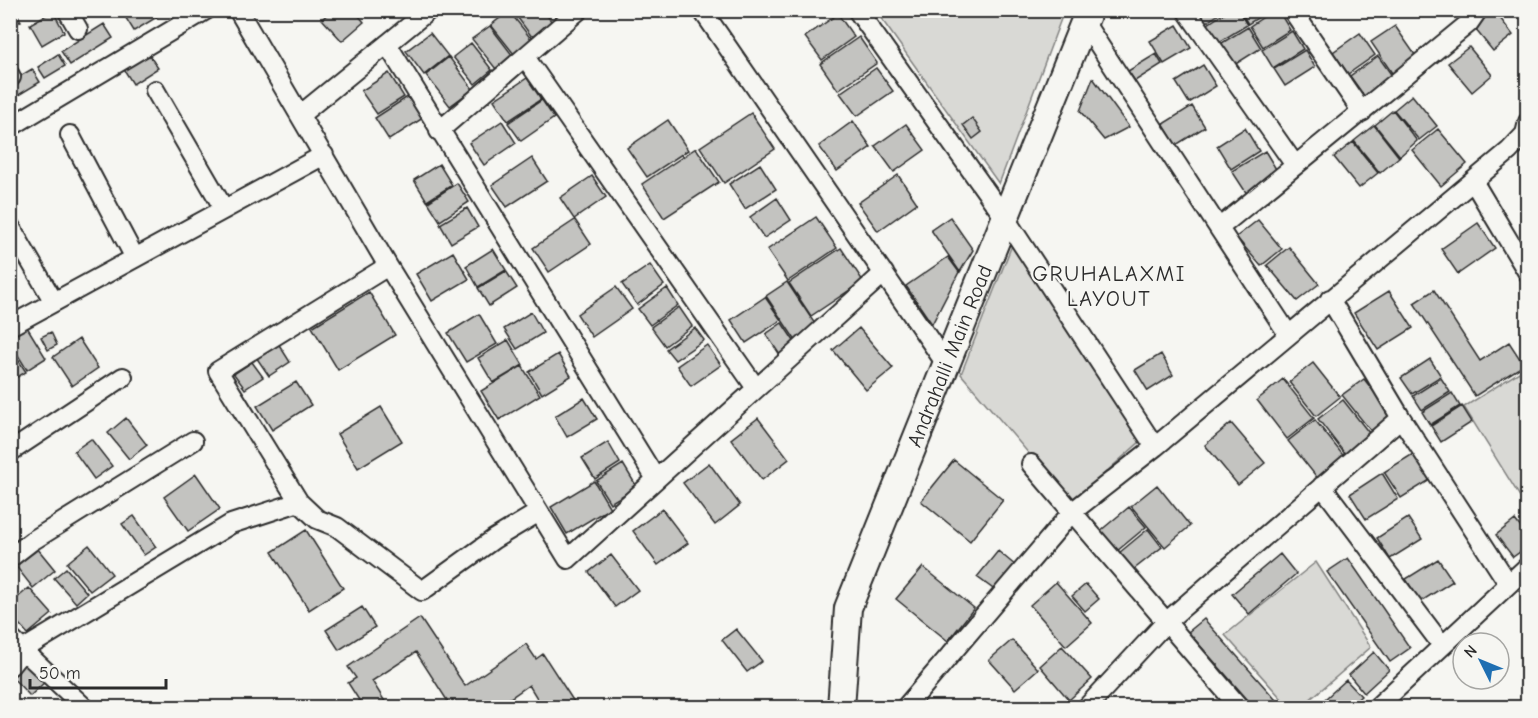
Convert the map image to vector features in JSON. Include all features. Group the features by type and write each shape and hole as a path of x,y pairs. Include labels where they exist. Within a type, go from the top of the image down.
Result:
{"main road":[{"name":"Andrahalli Main Road","path":"841,708 848,608 1087,16"}],"street":[{"path":"67,10 78,29"},
{"path":"10,127 206,10"},
{"path":"238,10 388,266 568,559 884,273"},
{"path":"300,115 429,10"},
{"path":"439,131 579,10"},
{"path":"702,10 946,364"},
{"path":"1186,10 1295,165"},
{"path":"1292,10 1362,112"},
{"path":"1219,228 1469,23 1478,10"},
{"path":"864,13 1005,218 1155,447"},
{"path":"1087,16 1288,334"},
{"path":"387,44 656,479"},
{"path":"525,57 756,388"},
{"path":"155,90 224,209"},
{"path":"905,708 1072,512 1155,447 1473,181 1525,134 1527,122"},
{"path":"70,135 135,258"},
{"path":"10,326 324,155"},
{"path":"1473,181 1527,273"},
{"path":"10,226 54,302"},
{"path":"388,266 218,371 299,502 317,519 337,527 422,591 494,539 539,512"},
{"path":"1330,299 1401,417 1508,583"},
{"path":"10,452 123,377"},
{"path":"1092,705 1166,622 1401,417"},
{"path":"10,558 32,541 193,441"},
{"path":"1031,464 1240,708"},
{"path":"1323,486 1442,645"},
{"path":"10,666 17,644 231,524 299,502"},
{"path":"1376,708 1527,566"},
{"path":"17,644 85,708"}],"shaded area":[{"path":"882,10 1064,11 999,184 878,14"},
{"path":"1012,245 1142,440 1071,503 961,374"},
{"path":"1519,372 1527,384 1527,508 1464,407"},
{"path":"1316,562 1371,647 1301,707 1289,707 1225,635"}],"building":[{"path":"10,10 15,10 21,21 10,27"},
{"path":"130,10 153,10 157,17 134,31 124,15"},
{"path":"332,10 354,10 364,22 342,41 322,19"},
{"path":"512,10 543,10 552,22 532,37"},
{"path":"1196,10 1225,10 1204,24"},
{"path":"1229,10 1238,10 1247,25 1216,44 1205,26"},
{"path":"1240,10 1270,10 1248,24"},
{"path":"1274,10 1278,10 1290,30 1263,47 1250,26"},
{"path":"1488,10 1494,10 1513,35 1493,51 1471,24"},
{"path":"53,11 64,32 42,45 30,24"},
{"path":"509,11 532,40 514,54 491,25"},
{"path":"838,14 854,37 822,60 805,37"},
{"path":"104,24 113,38 70,65 61,51"},
{"path":"1177,25 1191,48 1164,64 1150,41"},
{"path":"490,26 513,56 496,69 472,39"},
{"path":"1395,26 1418,59 1394,76 1371,42"},
{"path":"1248,27 1261,48 1231,67 1217,46"},
{"path":"1292,31 1303,49 1273,68 1262,50"},
{"path":"430,33 448,56 424,75 406,51"},
{"path":"1360,33 1375,55 1348,74 1333,52"},
{"path":"859,37 877,63 838,90 820,64"},
{"path":"471,43 492,70 475,84 453,57"},
{"path":"1469,47 1492,75 1472,92 1448,63"},
{"path":"1305,50 1315,67 1285,86 1274,69"},
{"path":"147,52 158,68 133,84 123,68"},
{"path":"58,54 65,66 45,78 38,67"},
{"path":"1156,54 1162,64 1135,81 1128,71"},
{"path":"1378,56 1393,77 1365,97 1350,76"},
{"path":"449,57 473,89 450,106 426,75"},
{"path":"1203,65 1216,86 1189,103 1176,82"},
{"path":"876,68 893,91 857,116 840,93"},
{"path":"32,69 40,82 17,96 10,82"},
{"path":"389,73 404,97 377,114 361,91"},
{"path":"527,78 541,99 508,121 494,100"},
{"path":"1093,78 1129,127 1104,140 1080,111"},
{"path":"1412,95 1437,126 1419,140 1394,110"},
{"path":"409,96 423,118 389,140 375,118"},
{"path":"542,100 554,118 521,141 508,123"},
{"path":"1192,106 1205,127 1176,145 1163,124"},
{"path":"1393,110 1417,141 1400,156 1375,125"},
{"path":"751,113 775,149 724,183 700,147"},
{"path":"972,118 982,132 973,139 963,125"},
{"path":"668,120 688,150 647,177 627,148"},
{"path":"502,121 516,143 484,165 469,143"},
{"path":"853,121 871,147 837,171 819,146"},
{"path":"906,124 925,150 894,172 875,146"},
{"path":"1374,125 1399,157 1380,173 1354,141"},
{"path":"1245,128 1259,151 1231,169 1217,146"},
{"path":"1438,129 1467,164 1441,186 1412,150"},
{"path":"1353,142 1378,173 1359,188 1334,157"},
{"path":"696,148 719,182 664,218 642,184"},
{"path":"1265,151 1279,174 1247,194 1232,171"},
{"path":"532,158 547,181 507,207 492,185"},
{"path":"439,164 452,185 427,201 414,180"},
{"path":"760,164 776,189 745,209 729,184"},
{"path":"898,175 917,203 878,231 858,203"},
{"path":"592,176 606,197 574,219 560,198"},
{"path":"457,183 469,202 440,221 428,202"},
{"path":"777,198 791,220 764,238 750,217"},
{"path":"467,208 478,227 451,243 440,224"},
{"path":"816,217 837,248 788,281 767,250"},
{"path":"950,217 973,250 960,272 931,230"},
{"path":"575,220 591,244 549,272 533,248"},
{"path":"1258,220 1282,249 1261,266 1236,237"},
{"path":"1478,223 1495,248 1458,274 1441,249"},
{"path":"1289,247 1319,284 1297,301 1267,265"},
{"path":"841,248 863,281 811,316 789,283"},
{"path":"493,249 506,270 478,287 466,266"},
{"path":"453,252 469,279 432,301 416,274"},
{"path":"948,257 959,272 932,324 906,286"},
{"path":"650,265 664,285 637,305 622,284"},
{"path":"506,271 517,288 489,306 478,288"},
{"path":"787,282 817,327 796,341 766,296"},
{"path":"616,287 632,309 592,337 577,314"},
{"path":"667,288 678,305 650,325 638,309"},
{"path":"1434,290 1480,361 1509,342 1524,365 1475,396 1414,303"},
{"path":"1389,291 1413,328 1378,350 1354,313"},
{"path":"369,292 395,335 338,370 312,327"},
{"path":"765,297 781,320 746,343 731,320"},
{"path":"679,307 692,326 665,346 651,327"},
{"path":"531,312 543,333 517,349 504,329"},
{"path":"479,314 497,344 466,362 448,333"},
{"path":"782,323 798,347 782,358 766,334"},
{"path":"27,327 46,358 27,370 10,342 10,337"},
{"path":"695,328 704,340 675,360 666,349"},
{"path":"859,328 893,368 866,390 833,350"},
{"path":"51,332 57,345 48,350 41,337"},
{"path":"79,339 98,368 72,386 53,357"},
{"path":"508,340 523,365 493,383 478,358"},
{"path":"278,343 290,362 269,376 256,357"},
{"path":"707,345 721,365 691,386 677,366"},
{"path":"10,347 26,372 10,381"},
{"path":"558,354 571,376 542,394 529,372"},
{"path":"1161,354 1173,375 1148,391 1135,370"},
{"path":"1430,359 1441,376 1412,394 1401,378"},
{"path":"252,362 263,377 245,389 234,374"},
{"path":"1313,363 1340,397 1316,416 1289,382"},
{"path":"522,366 540,395 499,420 481,391"},
{"path":"1441,378 1450,392 1422,410 1413,396"},
{"path":"1283,379 1314,418 1287,439 1257,400"},
{"path":"1364,379 1395,419 1374,435 1342,395"},
{"path":"296,382 311,405 272,430 257,406"},
{"path":"1452,393 1460,406 1430,425 1422,412"},
{"path":"584,398 597,419 567,437 555,416"},
{"path":"1343,400 1373,438 1348,458 1318,419"},
{"path":"1462,406 1472,422 1441,442 1431,426"},
{"path":"381,407 402,441 358,468 337,434"},
{"path":"126,418 147,445 129,459 108,433"},
{"path":"758,418 789,459 762,480 731,439"},
{"path":"1315,420 1346,459 1319,480 1288,441"},
{"path":"1231,423 1265,463 1238,485 1205,445"},
{"path":"91,439 112,466 94,479 74,451"},
{"path":"608,442 620,463 595,479 582,458"},
{"path":"1413,454 1430,480 1401,498 1384,472"},
{"path":"954,460 1003,500 970,541 921,501"},
{"path":"709,463 740,505 715,525 683,483"},
{"path":"623,464 637,487 610,503 596,481"},
{"path":"1382,473 1398,499 1366,519 1350,494"},
{"path":"196,474 220,509 188,531 164,497"},
{"path":"594,481 610,508 567,534 551,507"},
{"path":"1157,485 1190,526 1165,547 1131,506"},
{"path":"1129,507 1146,527 1117,551 1100,531"},
{"path":"662,509 688,543 658,565 633,531"},
{"path":"134,516 156,547 144,555 122,524"},
{"path":"1408,518 1422,539 1390,559 1377,538"},
{"path":"1515,520 1528,537 1528,546 1513,557 1496,535"},
{"path":"1148,529 1162,547 1133,570 1119,553"},
{"path":"306,530 343,588 309,610 272,552"},
{"path":"33,543 55,570 33,588 11,560"},
{"path":"89,545 112,574 90,591 67,563"},
{"path":"998,551 1016,566 996,591 977,577"},
{"path":"1280,554 1296,574 1249,614 1232,594"},
{"path":"611,555 638,590 615,607 589,572"},
{"path":"1348,558 1410,648 1390,662 1327,572"},
{"path":"1438,559 1453,581 1420,602 1406,579"},
{"path":"923,567 974,608 948,641 896,599"},
{"path":"66,568 87,593 76,603 54,578"},
{"path":"1056,582 1092,623 1066,646 1030,605"},
{"path":"1086,584 1099,599 1085,611 1072,596"},
{"path":"29,588 52,614 28,634 10,614 10,604"},
{"path":"362,607 375,627 339,650 326,630"},
{"path":"420,618 465,686 526,644 536,659 543,654 578,708 543,708 529,685 496,708 469,708 465,701 452,708 416,652 372,681 389,708 364,708 348,683 356,678 348,667"},
{"path":"1204,619 1283,708 1255,708 1188,632"},
{"path":"736,629 762,661 747,672 722,640"},
{"path":"1012,640 1038,669 1015,689 989,660"},
{"path":"1062,646 1092,679 1069,700 1040,666"},
{"path":"1374,652 1389,670 1364,693 1349,675"},
{"path":"26,657 47,680 30,696 10,675 10,672"},
{"path":"1346,680 1361,696 1348,708 1315,708"}],"district":[{"name":"GRUHALAXMI LAYOUT","path":"1109,286"}]}
